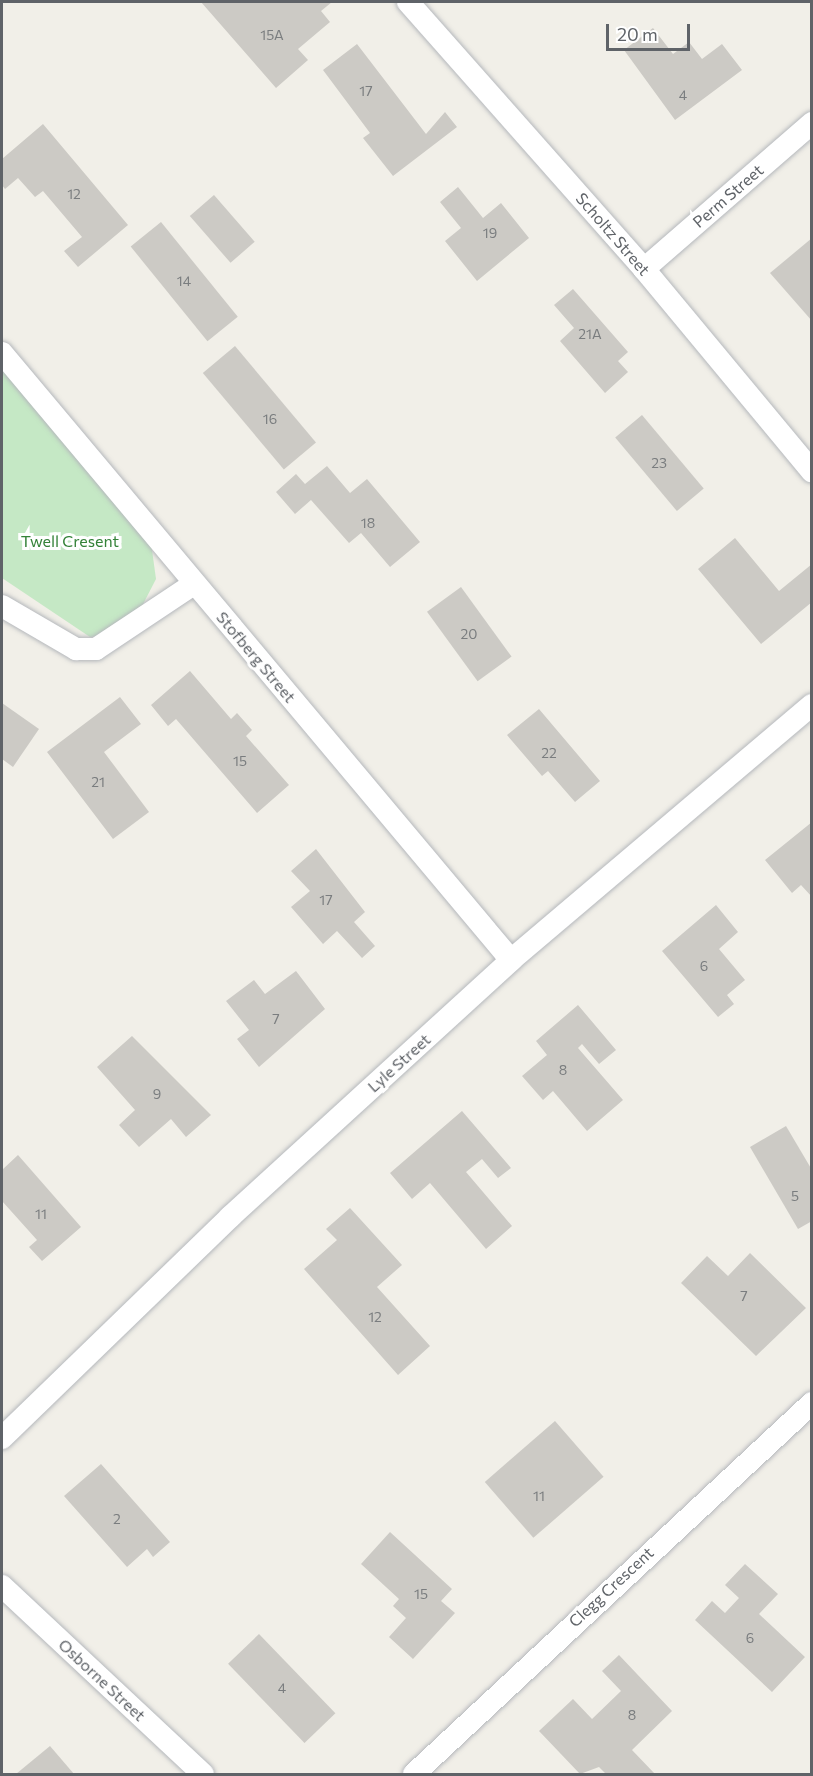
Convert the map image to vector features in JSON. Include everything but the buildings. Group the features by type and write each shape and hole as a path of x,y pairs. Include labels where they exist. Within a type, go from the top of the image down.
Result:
{"street":[{"name":"Scholtz Street","path":"408,2 644,269 812,471"},
{"name":"Perm Street","path":"644,269 812,123"},
{"name":"Stofberg Street","path":"2,353 511,960"},
{"path":"2,606 76,650 96,649 194,584"},
{"name":"Lyle Street","path":"2,1438 230,1217 511,960 812,705"},
{"name":"Clegg Crescent","path":"414,1774 812,1403"},
{"name":"Osborne Street","path":"2,1586 203,1774"}],"green space":[{"name":"Twell Cresent","path":"2,359 149,528 156,579 139,612 108,635 90,637 2,578"}]}
